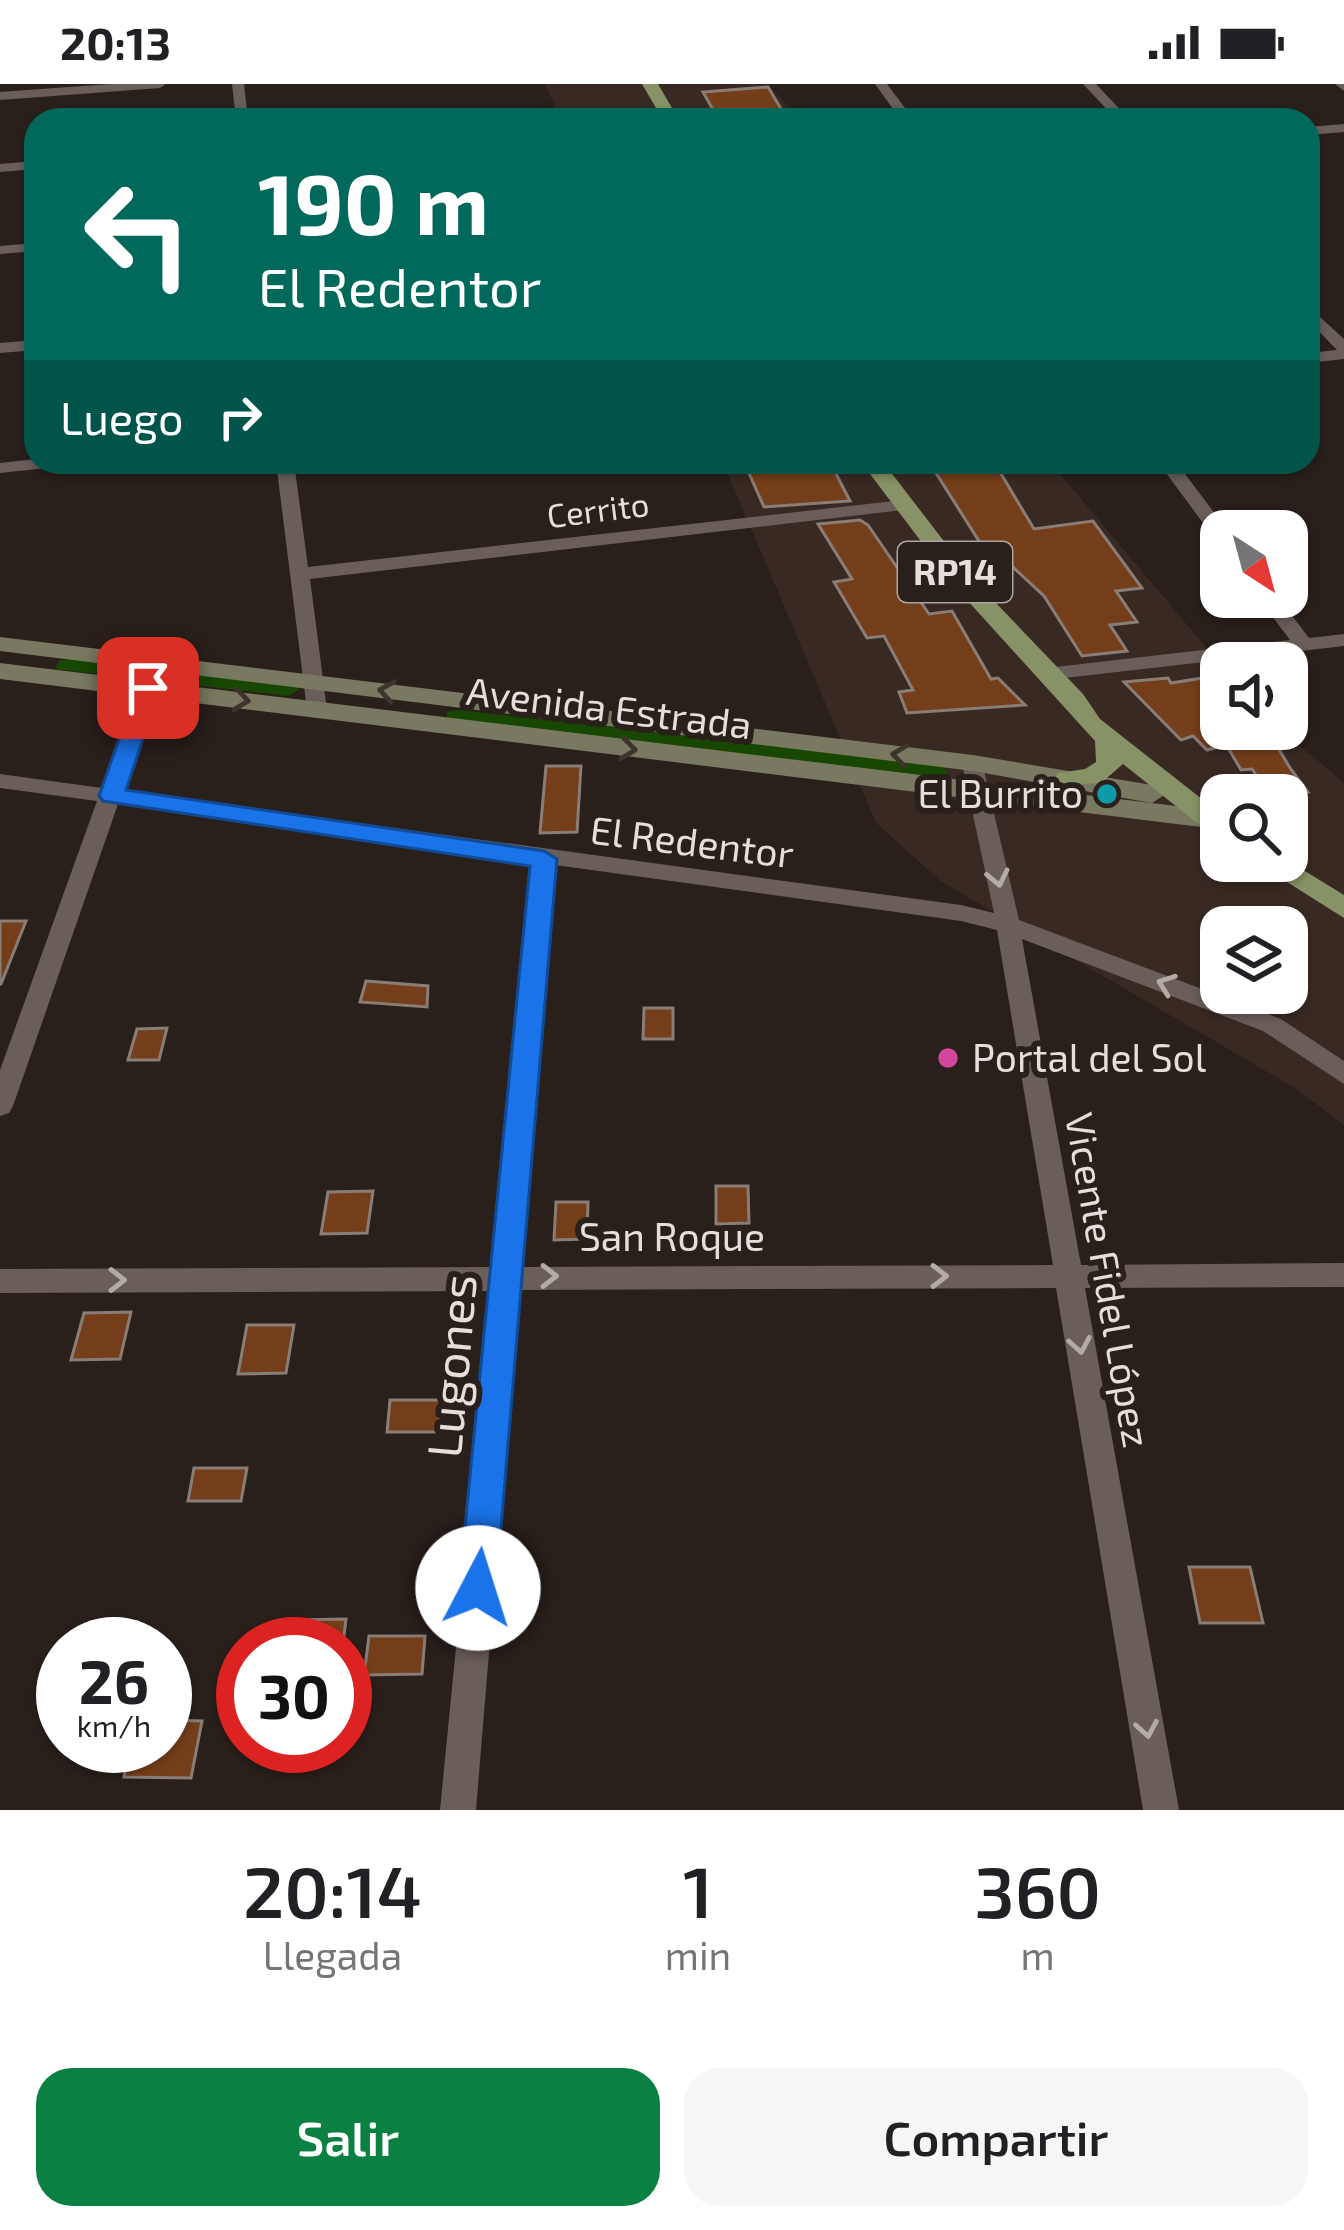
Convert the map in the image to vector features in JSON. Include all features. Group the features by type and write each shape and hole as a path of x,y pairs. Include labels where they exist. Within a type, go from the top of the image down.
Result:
{"main road":[{"name":"RP14","path":"881,474 965,584 1047,674 1108,740 1181,799"},
{"name":"Avenida Estrada","path":"0,644 314,680 433,711 981,794 1200,815"},
{"path":"37,675 53,651"},
{"name":"Avenida Estrada","path":"0,671 317,710 433,711 973,764 1181,799"},
{"name":"RP14","path":"1074,699 1107,717 1200,801"},
{"path":"1067,779 1106,770 1113,760 1108,740"},
{"path":"1181,799 1200,808"},
{"path":"1308,866 1344,887"},
{"path":"1302,882 1344,908"}],"street":[{"path":"0,96 160,84"},
{"path":"1089,84 1112,108"},
{"path":"1320,324 1344,351"},
{"path":"287,474 317,710"},
{"path":"1176,474 1203,510"},
{"name":"Cerrito","path":"301,574 903,505"},
{"path":"1308,644 1344,640"},
{"path":"1047,674 1200,657"},
{"path":"0,1106 148,688"},
{"name":"Vicente Fidel López","path":"973,764 1008,925 1161,1810"},
{"name":"El Redentor","path":"0,781 961,913 1008,925 1272,1025 1344,1074"},
{"name":"Lugones","path":"458,1810 544,859"},
{"name":"San Roque","path":"0,1281 1344,1275"}],"shaded area":[{"path":"545,84 767,84 790,108 556,108"},
{"path":"728,474 1060,474 1202,642 1200,750 1305,750 1344,783 1344,1125 1295,1088 942,882 876,823"}],"green space":[{"path":"59,661 300,689 288,696 55,669"},
{"path":"447,712 941,764 948,772 939,778 446,721"}],"building":[{"path":"768,87 781,108 712,108 703,92"},
{"path":"749,474 836,474 850,501 764,507"},
{"path":"937,474 1001,474 1034,529 1093,521 1142,588 1116,591 1137,622 1110,625 1127,651 1082,656 1044,596 1003,558 991,560"},
{"path":"860,520 929,614 952,611 991,679 998,678 1025,705 907,713 899,692 913,690 884,636 867,638 834,582 852,579 818,524"},
{"path":"1168,678 1171,683 1200,678 1200,743 1193,736 1181,740 1124,682"},
{"path":"1229,750 1279,750 1294,774 1255,774 1252,769 1241,770"},
{"path":"546,766 581,766 577,832 540,833"},
{"path":"0,921 26,921 1,984 0,984"},
{"path":"366,981 428,986 427,1007 360,1002"},
{"path":"644,1008 673,1008 673,1039 643,1039"},
{"path":"167,1028 159,1060 128,1060 137,1029"},
{"path":"716,1186 748,1186 749,1223 716,1224"},
{"path":"373,1191 367,1233 321,1234 328,1192"},
{"path":"556,1202 588,1202 587,1239 554,1240"},
{"path":"131,1312 120,1359 71,1360 84,1313"},
{"path":"247,1325 294,1325 286,1373 238,1374"},
{"path":"390,1400 441,1400 438,1432 387,1432"},
{"path":"194,1468 247,1468 241,1501 188,1501"},
{"path":"1189,1567 1250,1567 1263,1623 1200,1623"},
{"path":"372,1636 425,1636 422,1674 372,1675"},
{"path":"192,1721 202,1721 192,1773"},
{"path":"125,1773 192,1773 191,1778 124,1777"}],"place":[{"name":"El Burrito","path":"1107,794"},
{"name":"Portal del Sol","path":"948,1058"}],"route":[{"path":"148,688 112,796 544,859 478,1588"}]}
